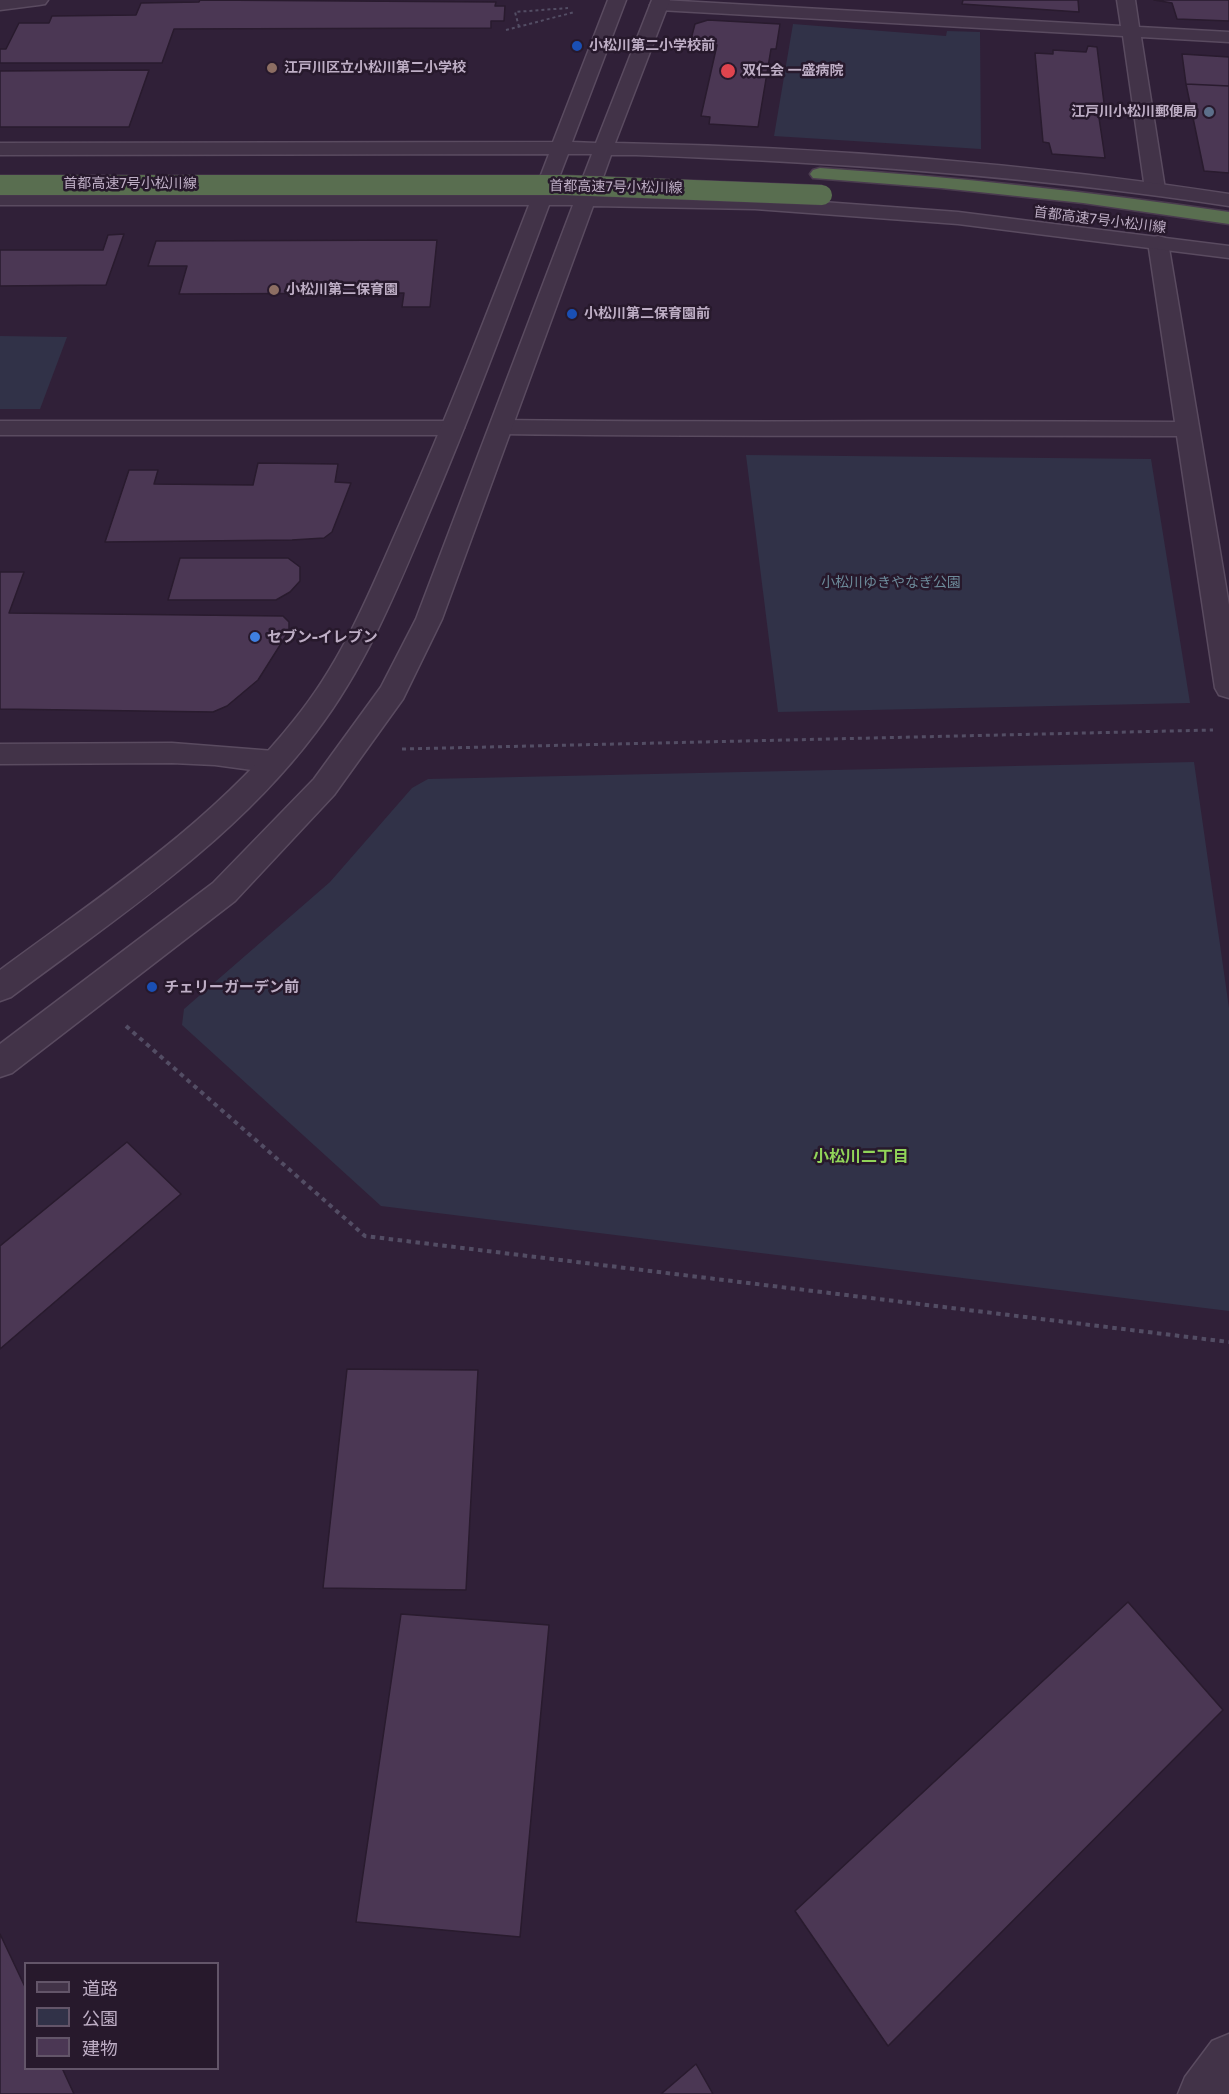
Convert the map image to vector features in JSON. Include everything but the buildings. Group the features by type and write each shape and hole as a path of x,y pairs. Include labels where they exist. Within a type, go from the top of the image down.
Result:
{"highway":[{"name":"首都高速7号小松川線","path":"0,165 429,164 708,168 941,182 1083,197 1229,218"},
{"name":"首都高速7号小松川線","path":"0,185 425,183 695,189 936,202 1078,216 1229,238"}],"street":[{"path":"0,5 39,0"},
{"path":"0,988 165,863 218,818 274,762 306,725 360,641 452,428 543,198 616,0 611,0"},
{"path":"1126,0 1155,189"},
{"path":"0,1063 224,892 268,848 331,778 393,692 429,620 603,149 660,2 1229,37"},
{"path":"0,149 560,148 849,158 970,168 1155,189 1229,200"},
{"path":"0,199 543,198 743,203 958,218 1229,252"},
{"path":"1158,242 1229,688"},
{"path":"502,427 737,430 1189,429"},
{"path":"0,428 452,428"},
{"path":"0,754 172,753 274,762"},
{"path":"1202,2094 1229,2058"}],"path":[{"path":"519,27 515,12 568,8"},
{"path":"506,30 566,15"},
{"path":"402,749 1213,730"},
{"path":"126,1026 365,1236 1229,1342"}],"green space":[{"path":"793,24 946,36 947,31 980,32 981,149 774,136"},
{"path":"0,336 67,337 40,409 0,409"},
{"name":"小松川ゆきやなぎ公園","path":"746,455 1151,459 1190,703 778,712"},
{"path":"1194,762 1229,1008 1229,1311 381,1206 182,1025 184,1009 330,882 412,788 428,779"}],"place":[{"name":"小松川第二小学校前","path":"577,46"},
{"name":"江戸川区立小松川第二小学校","path":"272,68"},
{"name":"双仁会 一盛病院","path":"728,71"},
{"name":"江戸川小松川郵便局","path":"1209,112"},
{"name":"小松川第二保育園","path":"274,290"},
{"name":"小松川第二保育園前","path":"572,314"},
{"name":"セブン-イレブン","path":"255,637"},
{"name":"チェリーガーデン前","path":"152,987"}],"district":[{"name":"小松川二丁目","path":"861,1157"}]}
